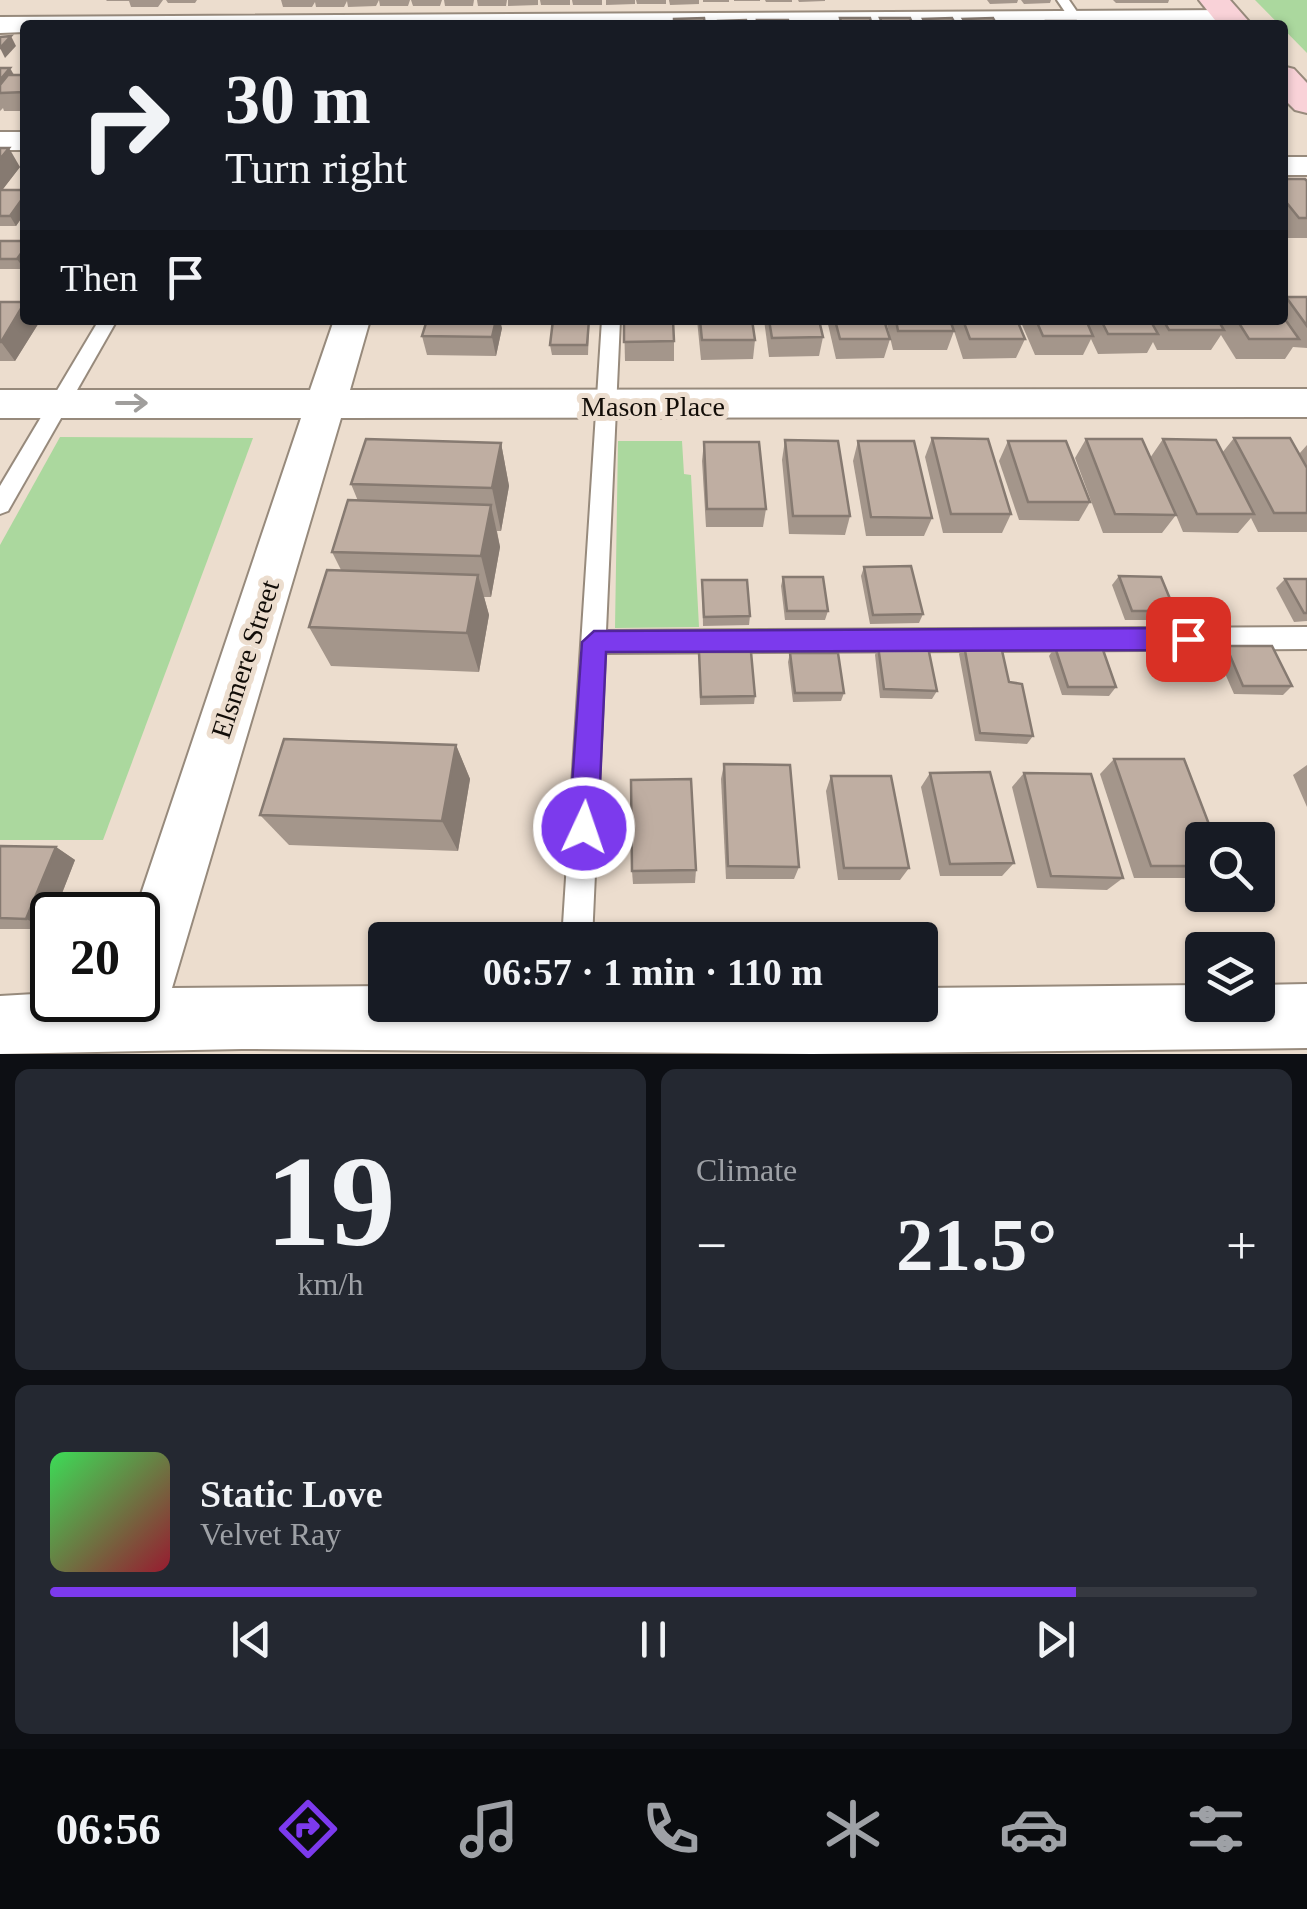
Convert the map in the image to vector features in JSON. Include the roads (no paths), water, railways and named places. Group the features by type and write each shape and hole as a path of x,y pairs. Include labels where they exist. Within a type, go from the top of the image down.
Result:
{"street":[{"path":"718,20 1069,9 1226,14"},
{"path":"1288,83 1307,104"},
{"name":"Elsmere Street","path":"160,927 350,325"},
{"name":"Mason Place","path":"0,404 1307,403"},
{"path":"160,1018 572,1026 1307,1016"},
{"path":"0,1028 79,1022"}],"lane":[{"path":"0,504 105,325"},
{"path":"579,922 611,325"},
{"path":"594,642 1307,638"}]}
